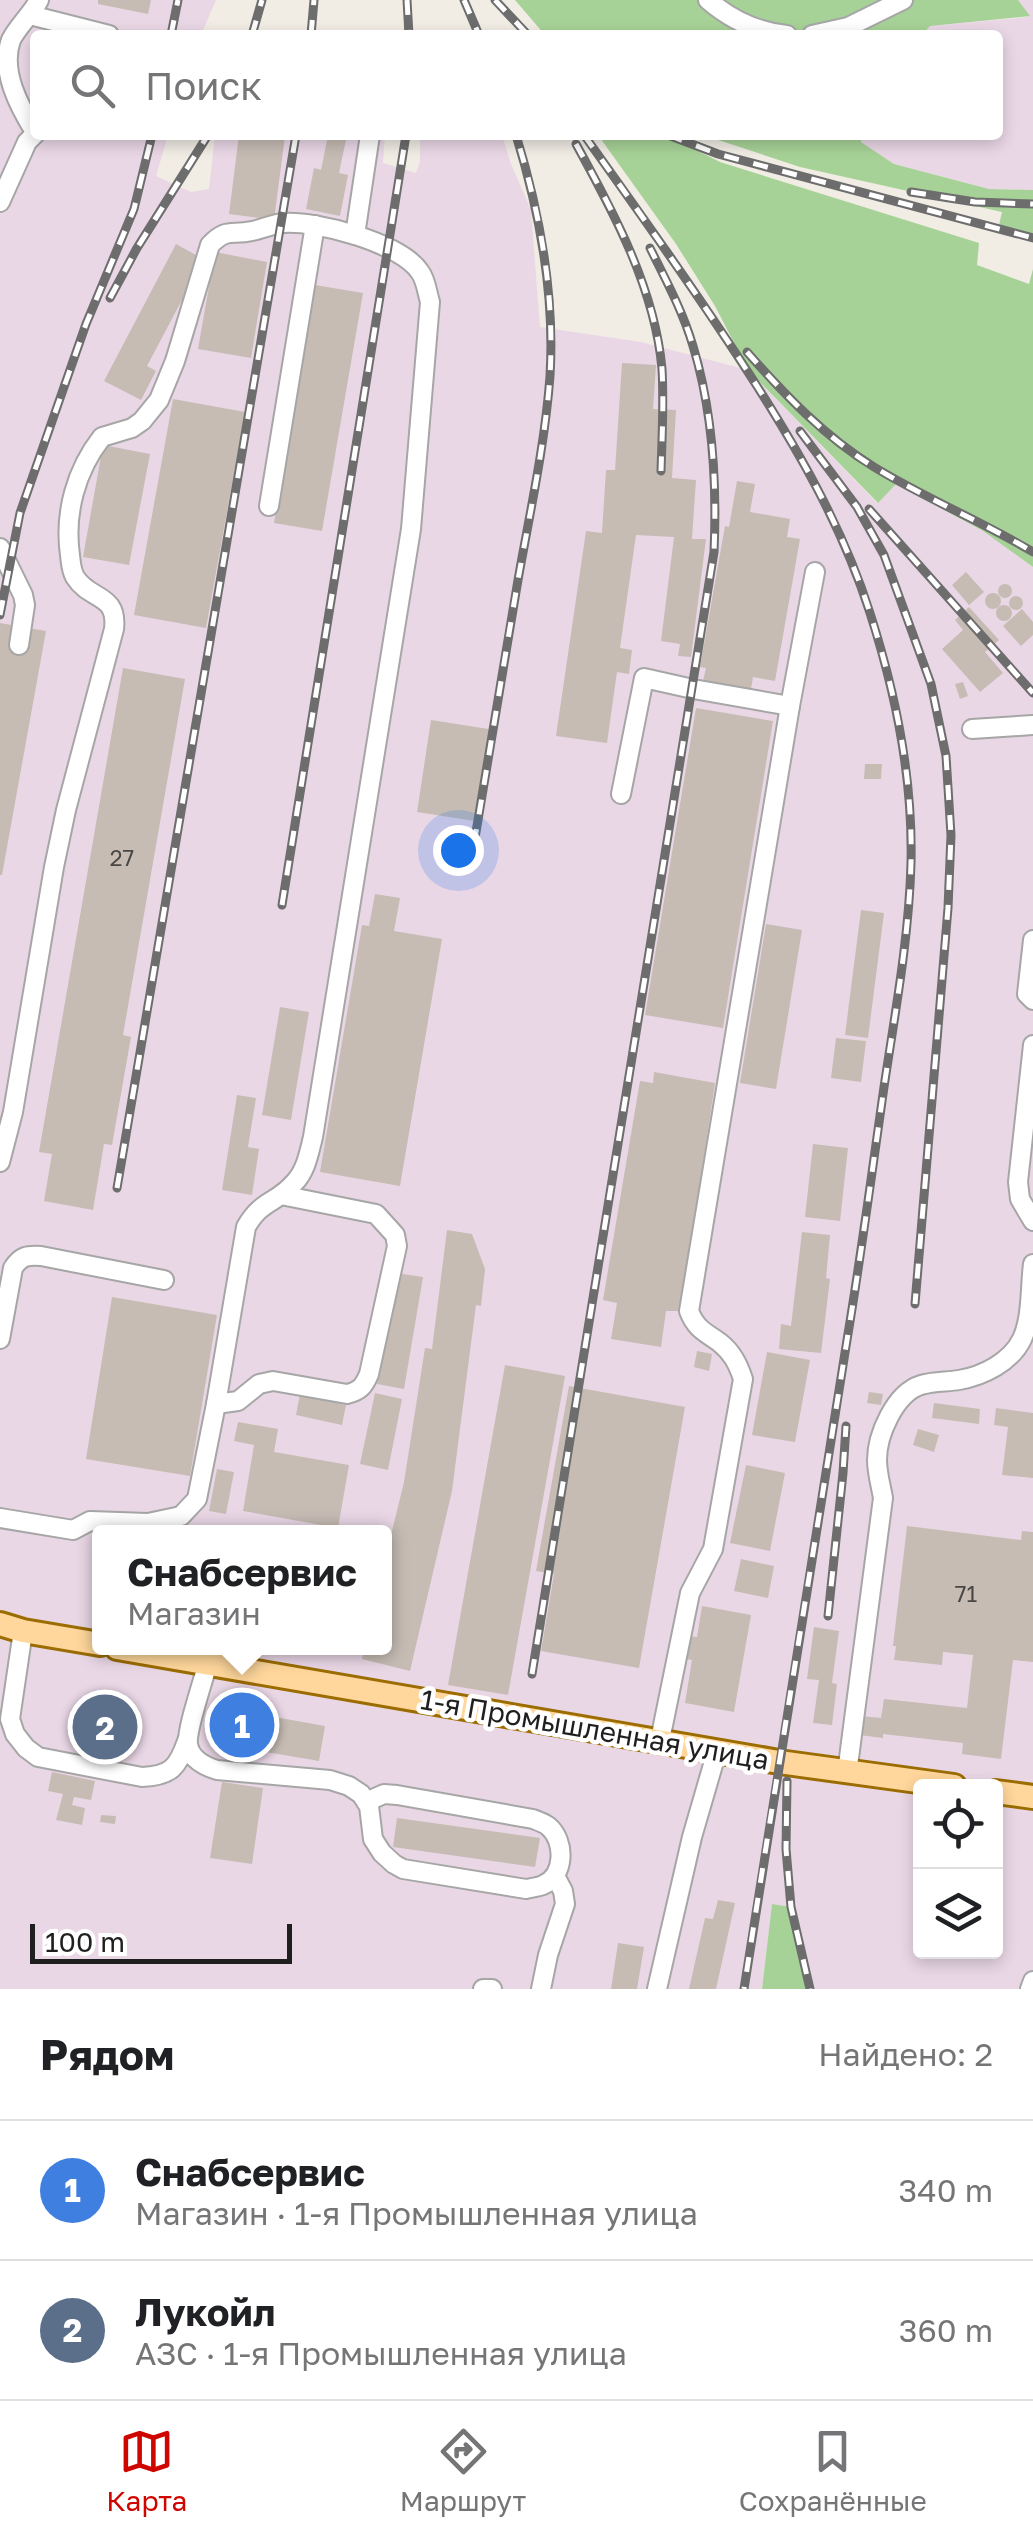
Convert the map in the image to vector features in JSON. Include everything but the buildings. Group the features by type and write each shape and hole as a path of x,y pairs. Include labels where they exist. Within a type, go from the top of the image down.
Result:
{"main road":[{"path":"0,1624 92,1643"},
{"name":"1-я Промышленная улица","path":"162,1655 717,1751 913,1781"},
{"path":"1003,1793 1033,1797"}],"lane":[{"path":"708,0 758,30"},
{"path":"834,30 868,19 904,0"},
{"path":"30,124 16,100 6,68 6,51 12,37 34,8 95,30"},
{"path":"0,202 30,139"},
{"path":"356,235 369,140"},
{"path":"0,1162 13,1112 54,867 116,616 112,607 80,584 72,573 67,537 77,482 102,437 142,422 158,400 175,361 210,245 220,235 282,223 356,235 389,248 420,271 430,302 411,528 313,1138 303,1172 294,1184 255,1212 246,1228 197,1499 181,1516 148,1523 90,1521 73,1530 0,1518"},
{"path":"269,506 315,226"},
{"path":"0,548 24,594 26,605 19,645"},
{"path":"660,1740 690,1593 713,1549 743,1379 730,1352 699,1331 688,1312 815,572"},
{"path":"621,794 644,678 790,706"},
{"path":"972,728 1033,725"},
{"path":"1033,940 1028,994 1033,1000"},
{"path":"1033,1045 1018,1182 1020,1199 1033,1221"},
{"path":"216,1404 238,1402 259,1384 274,1381 347,1394 364,1386 369,1374 396,1246 395,1235 376,1214 280,1194"},
{"path":"0,1339 14,1268 19,1259 28,1255 164,1280"},
{"path":"847,1772 882,1498 876,1464 878,1448 890,1416 913,1388 983,1374 1006,1359 1021,1342 1033,1264"},
{"path":"23,1631 10,1719 26,1748 38,1757 142,1777 166,1773 180,1761 208,1662"},
{"path":"187,1742 193,1757 218,1770 330,1780 349,1786 361,1794 372,1814 373,1839 382,1854 403,1868 526,1889 546,1885 555,1876 560,1851 558,1837 546,1824 396,1795 384,1794 366,1802"},
{"path":"657,1989 692,1836 717,1751"},
{"path":"540,1989 565,1904 555,1876"},
{"path":"1030,1989 1033,1982"},
{"path":"484,1989 492,1989"}],"shaded area":[{"path":"0,0 216,0 203,30 30,30 30,140 167,140 156,176 191,192 209,189 214,140 385,140 383,163 416,173 420,140 504,140 531,210 540,327 641,342 748,370 877,503 895,484 983,531 1033,567 1033,1989 810,1989 791,1908 772,1904 762,1989 0,1989"},
{"path":"1018,0 1033,0 1033,190 989,189 894,164 861,142 1003,140 1003,30 926,30 929,26 1028,17"}],"green space":[{"path":"515,0 1018,0 1030,16 930,26 926,30 541,30"},
{"path":"602,140 676,140 720,162 979,243 977,265 1029,284 1033,269 1033,567 983,531 896,484 878,503 748,370 715,306"},
{"path":"718,140 861,140 894,164 989,189 1033,190 1033,234 999,225 1002,212 800,167"},
{"path":"772,1904 791,1907 810,1989 762,1989"}],"railway":[{"path":"172,30 178,0"},
{"path":"253,30 262,0"},
{"path":"311,30 314,0"},
{"path":"407,0 409,30"},
{"path":"464,0 477,30"},
{"path":"495,0 523,30"},
{"path":"0,615 20,513 86,324 134,209 151,140"},
{"path":"110,298 205,140"},
{"path":"117,1188 295,140"},
{"path":"282,905 405,140"},
{"path":"474,844 541,452 550,376 550,314 544,254 517,140"},
{"path":"588,140 746,369 832,517 859,580 879,644 895,705 909,799 910,891 901,975 744,1989"},
{"path":"681,140 718,154 1033,238"},
{"path":"576,144 631,252 651,310 662,369 661,471"},
{"path":"911,192 975,202 1033,204"},
{"path":"532,1674 714,552 714,474 705,396 684,321 650,248"},
{"path":"747,352 806,414 856,455 1033,552"},
{"path":"800,431 857,507 884,555 931,684 946,756 951,835 948,908 915,1304"},
{"path":"869,509 1033,693"},
{"path":"828,1616 846,1426"},
{"path":"787,1781 786,1849 791,1907 810,1989"}],"place":[{"name":"Снабсервис","path":"242,1725"},
{"name":"Лукойл","path":"105,1727"}]}
